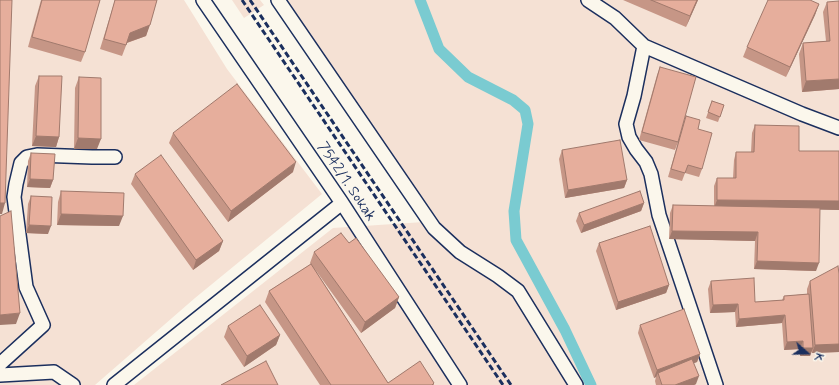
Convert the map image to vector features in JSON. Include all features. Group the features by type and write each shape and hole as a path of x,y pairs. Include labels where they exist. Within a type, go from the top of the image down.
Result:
{"street":[{"name":"7542/1. Sokak","path":"203,0 342,203 460,385"},
{"path":"278,0 434,228 460,252 498,276 518,291 576,385"},
{"path":"588,0 614,18 644,46 802,114 839,128"},
{"path":"644,46 634,96 626,124 629,137 646,162 651,174 659,215 716,385"},
{"path":"0,364 43,325 26,287 14,197 21,164 27,156 37,155 115,157"},
{"path":"115,385 342,203"},
{"path":"0,374 54,372 73,385"}],"shaded area":[{"path":"0,0 184,0 227,69 322,194 195,298 95,385 0,385"},
{"path":"232,0 260,0 264,5 244,18"},
{"path":"280,0 839,0 839,385 134,385 333,228 439,221"}],"building":[{"path":"0,0 12,0 5,203 0,203"},
{"path":"42,0 100,0 85,52 32,37"},
{"path":"115,0 157,0 150,25 130,33 126,45 104,39"},
{"path":"651,0 697,0 690,16"},
{"path":"768,0 810,0 819,4 790,67 747,47"},
{"path":"839,1 839,79 806,81 803,43 830,41 827,2"},
{"path":"660,67 696,77 678,142 642,132"},
{"path":"39,76 62,76 59,137 36,136"},
{"path":"79,77 101,78 101,139 78,138"},
{"path":"237,84 296,162 231,211 173,133"},
{"path":"712,101 724,105 720,117 708,112"},
{"path":"686,116 700,120 698,129 712,133 702,169 688,165 685,173 671,169"},
{"path":"755,125 799,126 799,151 839,151 839,201 717,200 717,178 736,178 736,152 754,152"},
{"path":"620,140 627,180 568,190 562,150"},
{"path":"31,153 55,154 53,180 30,179"},
{"path":"161,155 223,241 196,260 135,174"},
{"path":"61,191 124,193 123,216 61,214"},
{"path":"640,191 644,203 584,225 579,213"},
{"path":"31,196 52,197 51,226 29,225"},
{"path":"673,205 820,208 819,263 757,261 758,232 672,231"},
{"path":"11,211 20,313 0,315 0,216"},
{"path":"650,226 669,285 618,302 599,243"},
{"path":"341,233 349,243 356,238 399,297 365,322 314,252"},
{"path":"311,264 388,383 420,361 434,383 432,385 331,385 269,291"},
{"path":"838,266 839,344 815,345 810,281"},
{"path":"754,278 755,302 784,300 784,296 809,294 813,348 803,348 803,341 787,342 785,315 739,319 738,304 713,305 711,281"},
{"path":"260,305 280,335 247,356 228,326"},
{"path":"684,309 700,354 657,370 640,325"},
{"path":"692,359 699,376 675,385 662,385 658,373"},
{"path":"266,361 278,385 221,385"}],"waterway":[{"path":"420,0 439,49 468,77 513,100 525,110 528,124 514,211 516,240 565,330 591,385"}],"railway":[{"path":"242,0 503,385"},
{"path":"250,0 511,385"}]}
